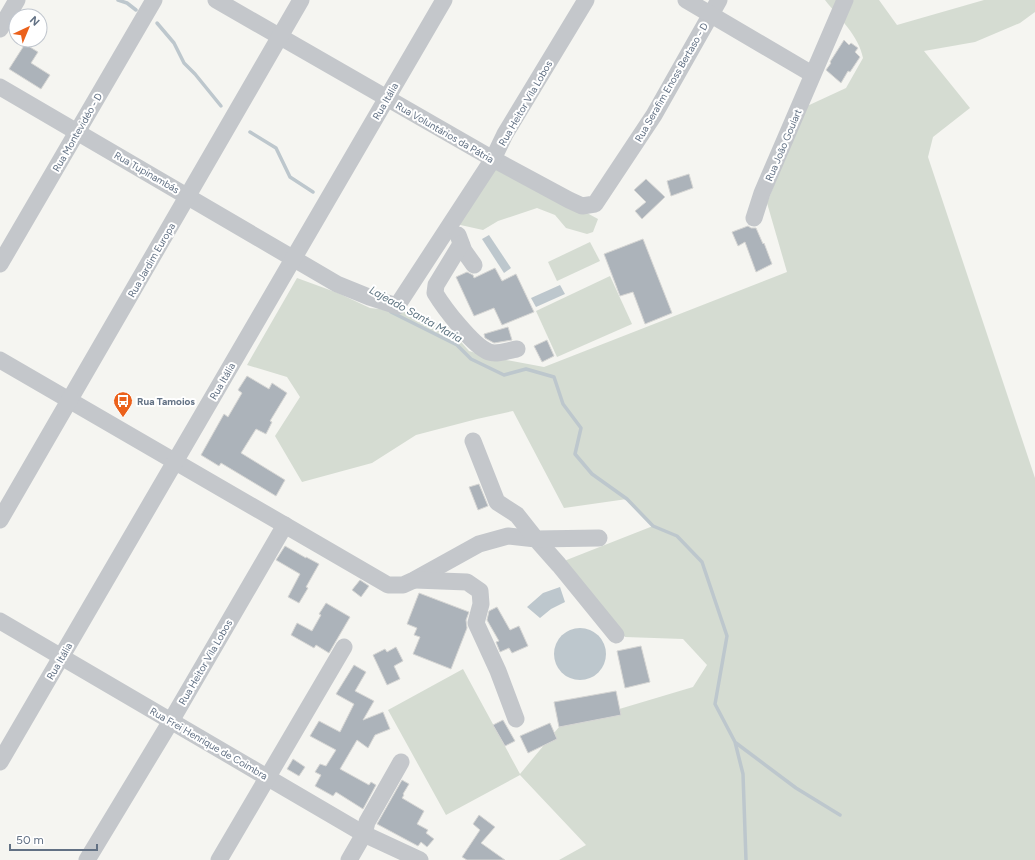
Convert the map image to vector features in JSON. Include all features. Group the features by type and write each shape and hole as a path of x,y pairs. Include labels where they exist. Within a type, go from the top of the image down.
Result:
{"street":[{"path":"0,29 17,0"},
{"name":"Rua Montevidéo - D","path":"0,264 154,0"},
{"name":"Rua Voluntários da Pátria","path":"216,0 494,159 569,200 582,206 596,204"},
{"name":"Rua Jardim Europa","path":"0,520 301,0"},
{"name":"Rua Itália","path":"0,762 444,0"},
{"name":"Rua Heitor Vila Lobos","path":"397,306 494,159 505,134 586,0"},
{"path":"686,0 812,74"},
{"name":"Rua Serafim Enoss Bertaso - D","path":"596,204 654,115 719,0"},
{"name":"Rua João Goulart","path":"754,218 762,194 812,74 845,0"},
{"name":"Rua Tupinambás","path":"0,87 337,284 397,306"},
{"path":"450,226 458,235 461,244 474,265"},
{"path":"461,244 436,285 435,293 469,337 488,352 496,353 517,349"},
{"path":"0,360 388,585 403,585 479,544 508,536 536,539 599,538"},
{"path":"473,441 497,502 517,515 616,636"},
{"name":"Rua Heitor Vila Lobos","path":"87,860 171,721 285,525"},
{"path":"414,580 467,582 480,591 481,604 476,623 498,672 516,719"},
{"name":"Rua Frei Henrique de Coimbra","path":"0,621 364,834 420,860"},
{"path":"219,860 344,647"},
{"path":"349,860 364,834 367,822 401,762"}],"shaded area":[{"path":"825,0 879,0 897,25 984,0 1035,0 1035,12 1020,23 975,42 924,51 970,108 933,137 928,157 1035,478 1035,860 559,860 586,845 520,775 446,815 388,710 463,669 520,774 559,727 693,687 707,665 683,639 625,637 564,561 653,526 627,499 564,508 513,411 416,435 372,463 302,482 275,436 300,397 287,377 247,365 297,278 338,293 370,308 407,312 448,327 469,351 490,357 544,367 787,272 767,203 805,107 846,88 863,58 861,50 853,35"},
{"path":"495,163 598,219 593,232 587,234 566,228 555,215 537,208 498,221 483,230 456,224"},
{"path":"489,235 511,268 504,273 482,239"},
{"path":"590,242 600,261 557,281 548,262"},
{"path":"610,276 632,324 557,357 536,311"},
{"path":"560,285 565,294 536,307 531,298"},
{"path":"560,587 565,602 551,609 540,618 527,607 543,593"},
{"path":"575,628 585,628 594,632 602,640 606,649 606,659 602,668 594,676 585,680 575,680 566,676 558,668 554,659 554,649 558,640 566,632"}],"building":[{"path":"844,40 849,45 851,43 858,48 855,52 860,57 850,72 848,71 841,83 826,70"},
{"path":"22,48 32,48 38,52 31,63 50,75 41,89 9,69"},
{"path":"689,174 693,188 671,196 667,181"},
{"path":"646,179 665,197 642,219 635,211 646,202 634,190"},
{"path":"748,226 751,228 756,228 763,244 764,243 772,264 756,272 745,242 738,246 732,232"},
{"path":"643,239 672,313 645,324 633,292 620,296 604,254"},
{"path":"495,268 502,281 516,274 534,312 502,325 494,308 474,316 456,277 467,272 473,275 474,278"},
{"path":"508,327 512,340 494,343 485,338 484,334"},
{"path":"547,340 554,356 542,362 534,346"},
{"path":"247,376 269,389 272,383 287,393 270,421 272,422 266,434 256,429 241,453 285,480 276,496 221,463 219,466 201,455 224,414 228,417 242,393 238,390"},
{"path":"479,484 488,506 478,510 469,487"},
{"path":"285,546 319,564 299,603 288,597 300,574 276,560"},
{"path":"360,580 369,586 361,597 352,590"},
{"path":"419,593 469,612 466,620 467,628 451,669 413,654 420,637 414,635 417,628 407,624"},
{"path":"326,603 350,617 329,653 316,645 314,648 291,635 297,623 312,631 321,615 319,614"},
{"path":"497,607 510,630 519,626 528,646 512,653 509,648 500,652 496,642 499,641 487,620 489,611"},
{"path":"641,646 650,682 625,688 617,651"},
{"path":"396,647 403,661 394,666 400,679 387,685 373,655 385,649 387,652"},
{"path":"354,665 366,672 355,691 374,701 363,720 383,712 390,729 375,735 368,748 357,740 340,769 369,785 371,782 376,785 363,809 336,792 333,796 315,786 321,775 315,772 320,764 326,766 336,750 310,736 319,721 340,732 354,704 336,694"},
{"path":"616,691 621,715 559,727 554,702"},
{"path":"503,720 515,741 505,746 493,725"},
{"path":"550,723 557,739 528,753 520,736"},
{"path":"293,759 305,767 299,776 287,769"},
{"path":"402,780 409,784 402,798 424,811 417,824 428,830 426,833 434,839 427,847 421,842 418,846 377,824"},
{"path":"479,815 495,827 481,843 505,860 467,860 462,857 480,830 473,824"}],"waterway":[{"name":"Lajeado Santa Maria","path":"118,0 127,3 136,10"},
{"name":"Lajeado Santa Maria","path":"157,23 174,43 184,63 221,106"},
{"name":"Lajeado Santa Maria","path":"250,132 276,148 290,177 313,192"},
{"name":"Lajeado Santa Maria","path":"391,312 457,345 471,359 504,375 526,369 554,377 563,404 581,428 575,454 592,474 627,499 653,526 677,536 702,562 727,636 715,704 735,742 743,774 746,860"},
{"path":"736,743 796,788 840,815"}],"place":[{"name":"Rua Tamoios","path":"123,418"}]}
